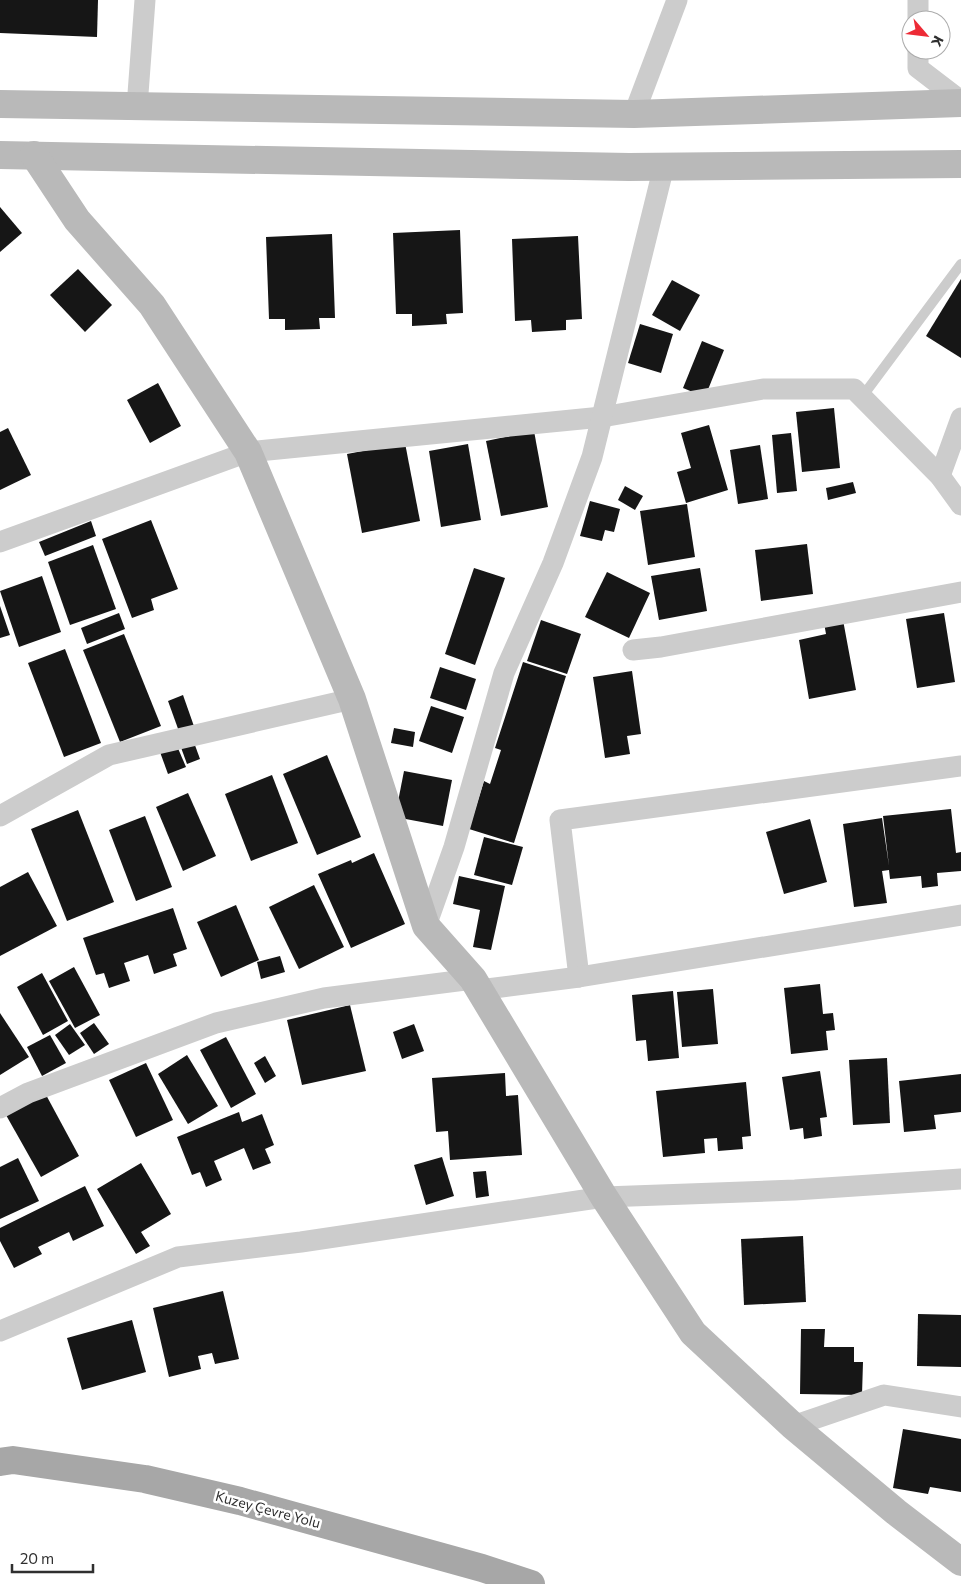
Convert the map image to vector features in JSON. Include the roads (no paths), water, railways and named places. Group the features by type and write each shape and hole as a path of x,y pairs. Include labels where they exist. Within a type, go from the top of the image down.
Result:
{"main road":[{"path":"0,104 634,114 961,102"},
{"path":"0,154 664,166 961,164"},
{"path":"34,155 77,220 152,305 248,452 352,700 426,926 476,985 604,1197 693,1333 793,1426 896,1512 961,1562"},
{"name":"Kuzey Çevre Yolu","path":"0,1462 13,1460 145,1479 240,1500 482,1568 531,1584"}],"street":[{"path":"136,107 145,0"},
{"path":"634,114 677,0"},
{"path":"918,60 918,68 961,102"},
{"path":"426,926 454,847 504,673 553,563 592,457 664,166"},
{"path":"0,542 248,452 602,417 763,389 854,389 940,476 961,505"},
{"path":"940,476 961,418"},
{"path":"633,650 661,647 961,592"},
{"path":"0,816 109,755 352,700"},
{"path":"579,977 560,820 961,766"},
{"path":"0,1108 28,1093 216,1023 324,998 579,977 961,915"},
{"path":"0,1331 178,1257 301,1242 604,1197 796,1190 961,1179"},
{"path":"793,1426 884,1395 961,1407"}],"lane":[{"path":"862,397 961,264"}]}
